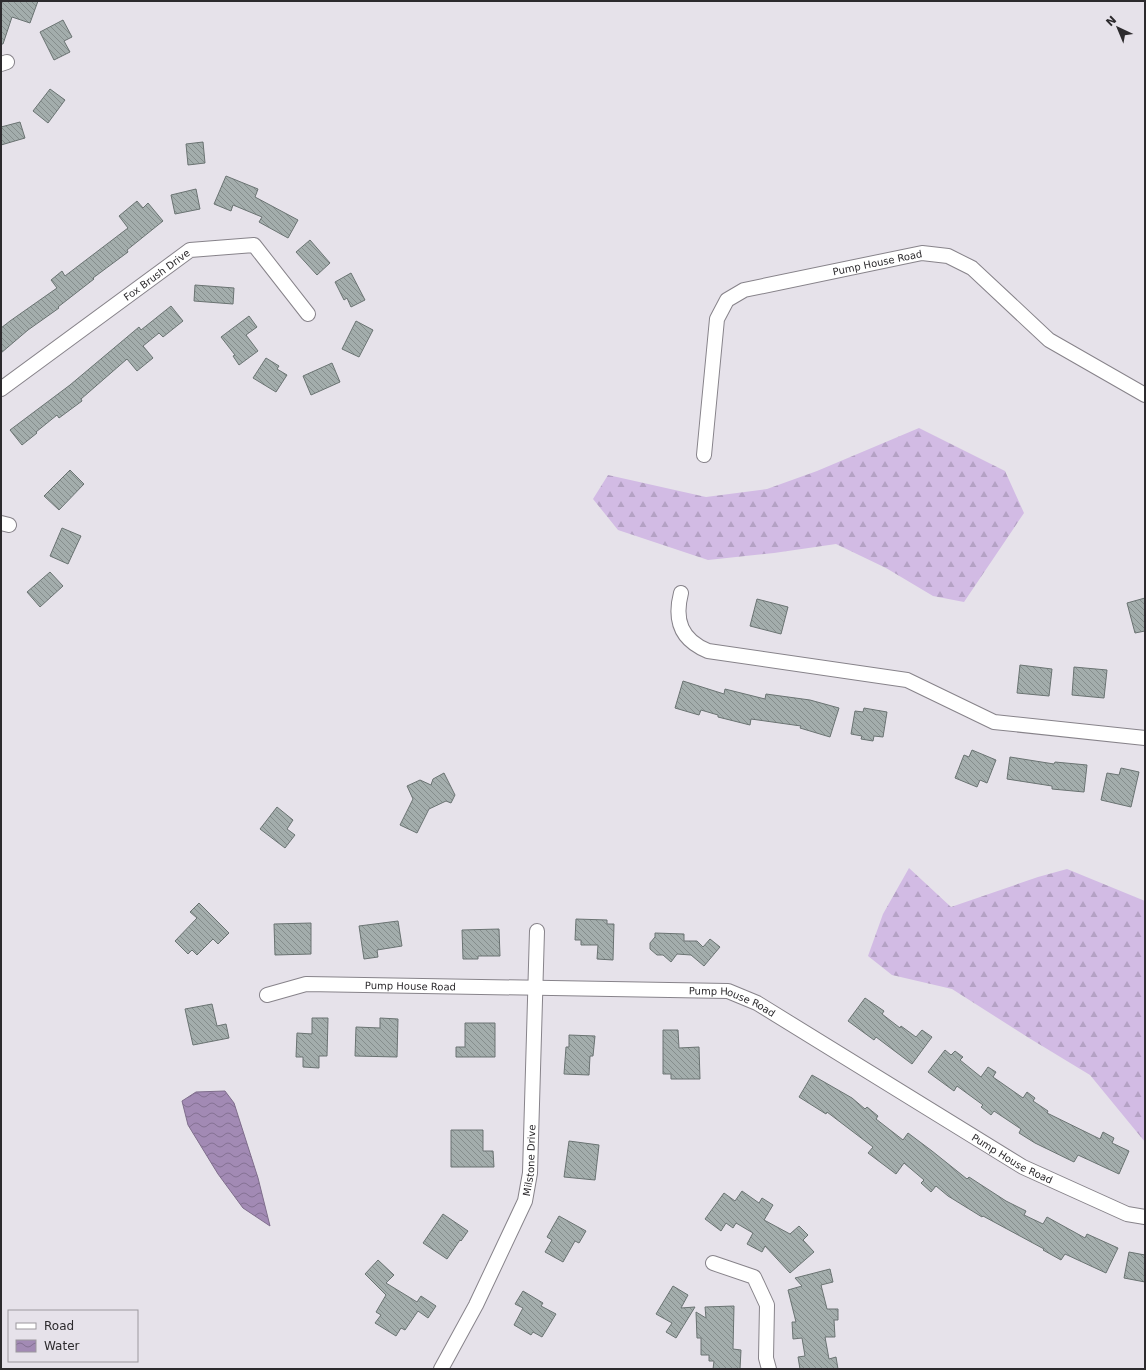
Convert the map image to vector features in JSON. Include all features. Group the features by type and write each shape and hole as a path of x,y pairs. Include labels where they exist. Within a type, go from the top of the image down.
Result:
{"street":[{"name":"Fox Brush Drive","path":"1,389 190,250 254,245 308,314"},
{"name":"Pump House Road","path":"704,455 717,319 727,300 744,290 922,253 948,256 972,268 1049,340 1145,395"},
{"path":"681,593 678,615 681,627 688,638 698,646 708,651 907,680 994,722 1145,738"},
{"name":"Milstone Drive","path":"441,1369 476,1305 525,1200 530,1173 538,931"},
{"name":"Pump House Road","path":"267,995 306,984 728,991 757,1002 1023,1167 1127,1214 1145,1217"},
{"path":"713,1263 754,1277 766,1306 766,1358 769,1369"}],"green space":[{"path":"919,428 1005,471 1024,513 964,602 933,596 886,568 836,544 774,553 708,560 618,530 593,499 608,475 706,497 767,489 817,471"},
{"path":"909,868 951,907 1038,877 1067,869 1145,901 1145,1142 1090,1075 952,989 892,975 868,956 883,914"}],"water":[{"path":"225,1091 234,1103 258,1178 270,1226 243,1208 218,1174 188,1125 182,1101 196,1092"}],"building":[{"path":"1,1 38,1 30,23 12,17 3,44 1,44"},
{"path":"63,20 72,37 64,41 70,52 54,60 40,32"},
{"path":"50,89 65,100 48,123 33,111"},
{"path":"20,122 25,138 1,145 1,127"},
{"path":"203,142 205,163 188,165 186,144"},
{"path":"226,176 258,189 255,197 298,220 288,238 259,222 262,217 233,205 231,211 214,204"},
{"path":"196,189 200,209 175,214 171,195"},
{"path":"137,201 143,208 148,203 163,221 127,250 128,252 93,278 94,279 58,307 59,308 28,330 1,353 1,328 57,288 51,280 62,271 65,276 128,228 119,216"},
{"path":"310,240 330,263 317,275 296,252"},
{"path":"351,273 365,300 351,307 347,298 344,300 335,282"},
{"path":"195,285 234,288 233,304 194,301"},
{"path":"171,306 183,321 163,337 159,333 143,346 153,358 137,371 127,359 81,399 82,401 59,418 57,415 22,445 10,430 70,385 139,327 141,330"},
{"path":"249,316 257,327 246,335 258,351 239,365 233,356 235,355 221,337"},
{"path":"356,321 373,330 359,357 342,349"},
{"path":"266,358 279,366 277,369 287,375 276,392 253,378"},
{"path":"332,363 340,382 311,395 303,376"},
{"path":"70,470 84,484 59,510 44,496"},
{"path":"62,528 81,536 68,564 50,556"},
{"path":"50,572 63,586 40,607 27,592"},
{"path":"1145,598 1145,631 1135,633 1127,603"},
{"path":"757,599 788,607 781,634 750,626"},
{"path":"1020,665 1052,669 1049,696 1017,693"},
{"path":"1074,667 1107,670 1104,698 1072,695"},
{"path":"683,681 724,694 725,689 765,699 766,694 810,700 839,708 830,737 800,728 801,726 751,719 750,725 718,717 718,715 701,710 699,715 675,708"},
{"path":"864,708 887,712 883,737 874,736 873,741 861,739 862,736 851,734 855,711 863,712"},
{"path":"972,750 996,760 987,783 980,780 977,787 955,778 964,755 969,757"},
{"path":"1010,757 1054,764 1055,762 1087,765 1084,792 1052,789 1052,786 1007,779"},
{"path":"1121,768 1139,772 1131,807 1101,800 1107,773 1119,775"},
{"path":"444,773 455,795 451,803 446,801 429,809 417,833 400,825 413,799 407,786 420,780 431,785 433,779"},
{"path":"277,807 293,820 287,829 295,835 285,848 260,829"},
{"path":"199,903 229,933 218,944 213,939 197,955 192,950 188,954 175,941 197,918 190,912"},
{"path":"576,919 607,920 607,924 614,924 613,960 597,959 598,945 581,945 581,940 575,940"},
{"path":"398,921 402,946 377,950 378,957 364,959 359,926"},
{"path":"311,923 311,954 275,955 274,924"},
{"path":"499,929 500,956 478,956 478,959 463,959 462,930"},
{"path":"655,933 684,934 684,941 697,941 703,947 710,939 720,947 704,966 691,955 677,954 671,962 663,955 657,955 650,949 650,943 655,937"},
{"path":"865,998 884,1011 882,1014 900,1028 901,1026 916,1037 922,1030 932,1037 912,1064 876,1037 874,1040 848,1021"},
{"path":"212,1004 217,1026 226,1024 229,1038 193,1045 185,1009"},
{"path":"312,1018 328,1018 327,1056 319,1056 319,1068 303,1067 303,1057 296,1057 297,1033 312,1034"},
{"path":"380,1018 398,1019 397,1057 355,1056 356,1027 380,1028"},
{"path":"465,1023 495,1023 495,1057 456,1057 456,1047 465,1047"},
{"path":"663,1030 678,1030 679,1048 699,1047 700,1079 671,1079 671,1074 663,1074"},
{"path":"569,1035 595,1036 593,1056 590,1056 589,1075 564,1074 566,1047 569,1047"},
{"path":"945,1050 951,1055 955,1051 963,1057 960,1060 981,1077 988,1067 996,1072 993,1077 1023,1098 1027,1092 1035,1098 1033,1101 1048,1111 1047,1113 1100,1139 1103,1132 1114,1138 1112,1143 1129,1151 1119,1174 1078,1155 1074,1162 1035,1143 1019,1133 1021,1129 994,1111 991,1115 981,1107 983,1105 957,1086 954,1091 928,1072"},
{"path":"812,1075 852,1098 865,1109 867,1107 878,1116 876,1119 903,1140 908,1133 967,1179 969,1177 1006,1201 1026,1211 1024,1215 1043,1224 1047,1217 1085,1238 1087,1234 1118,1248 1106,1273 1065,1254 1061,1260 1043,1250 1044,1249 983,1216 982,1217 948,1196 936,1186 931,1192 921,1183 924,1180 904,1163 896,1174 868,1153 873,1147 827,1112 826,1114 799,1097"},
{"path":"451,1130 483,1130 483,1151 493,1151 494,1167 451,1167"},
{"path":"569,1141 599,1145 595,1180 564,1177"},
{"path":"742,1191 759,1203 762,1198 773,1205 764,1220 790,1234 799,1226 808,1235 803,1240 814,1252 790,1273 765,1246 762,1252 747,1244 753,1233 736,1223 733,1228 726,1223 721,1231 705,1219 724,1193 735,1201"},
{"path":"443,1214 468,1231 447,1259 423,1243"},
{"path":"559,1216 586,1231 579,1243 575,1241 563,1262 545,1252 552,1240 547,1237"},
{"path":"1129,1252 1145,1255 1145,1282 1124,1278"},
{"path":"378,1260 394,1275 386,1283 417,1302 421,1296 436,1306 428,1318 418,1311 405,1330 401,1328 396,1336 375,1323 381,1315 376,1312 386,1295 365,1274"},
{"path":"830,1269 833,1282 821,1285 827,1309 838,1309 838,1320 834,1320 835,1337 825,1337 829,1359 836,1357 838,1369 800,1369 798,1357 805,1356 802,1338 793,1339 792,1322 796,1322 788,1290 802,1286 795,1278"},
{"path":"673,1286 688,1295 681,1308 695,1307 676,1338 666,1332 672,1323 656,1314"},
{"path":"523,1291 543,1303 541,1306 556,1314 542,1337 533,1332 531,1335 514,1325 523,1308 515,1304"},
{"path":"734,1306 733,1349 741,1350 740,1369 713,1369 714,1361 709,1361 709,1355 701,1355 701,1338 697,1338 696,1312 706,1318 705,1307"}]}
